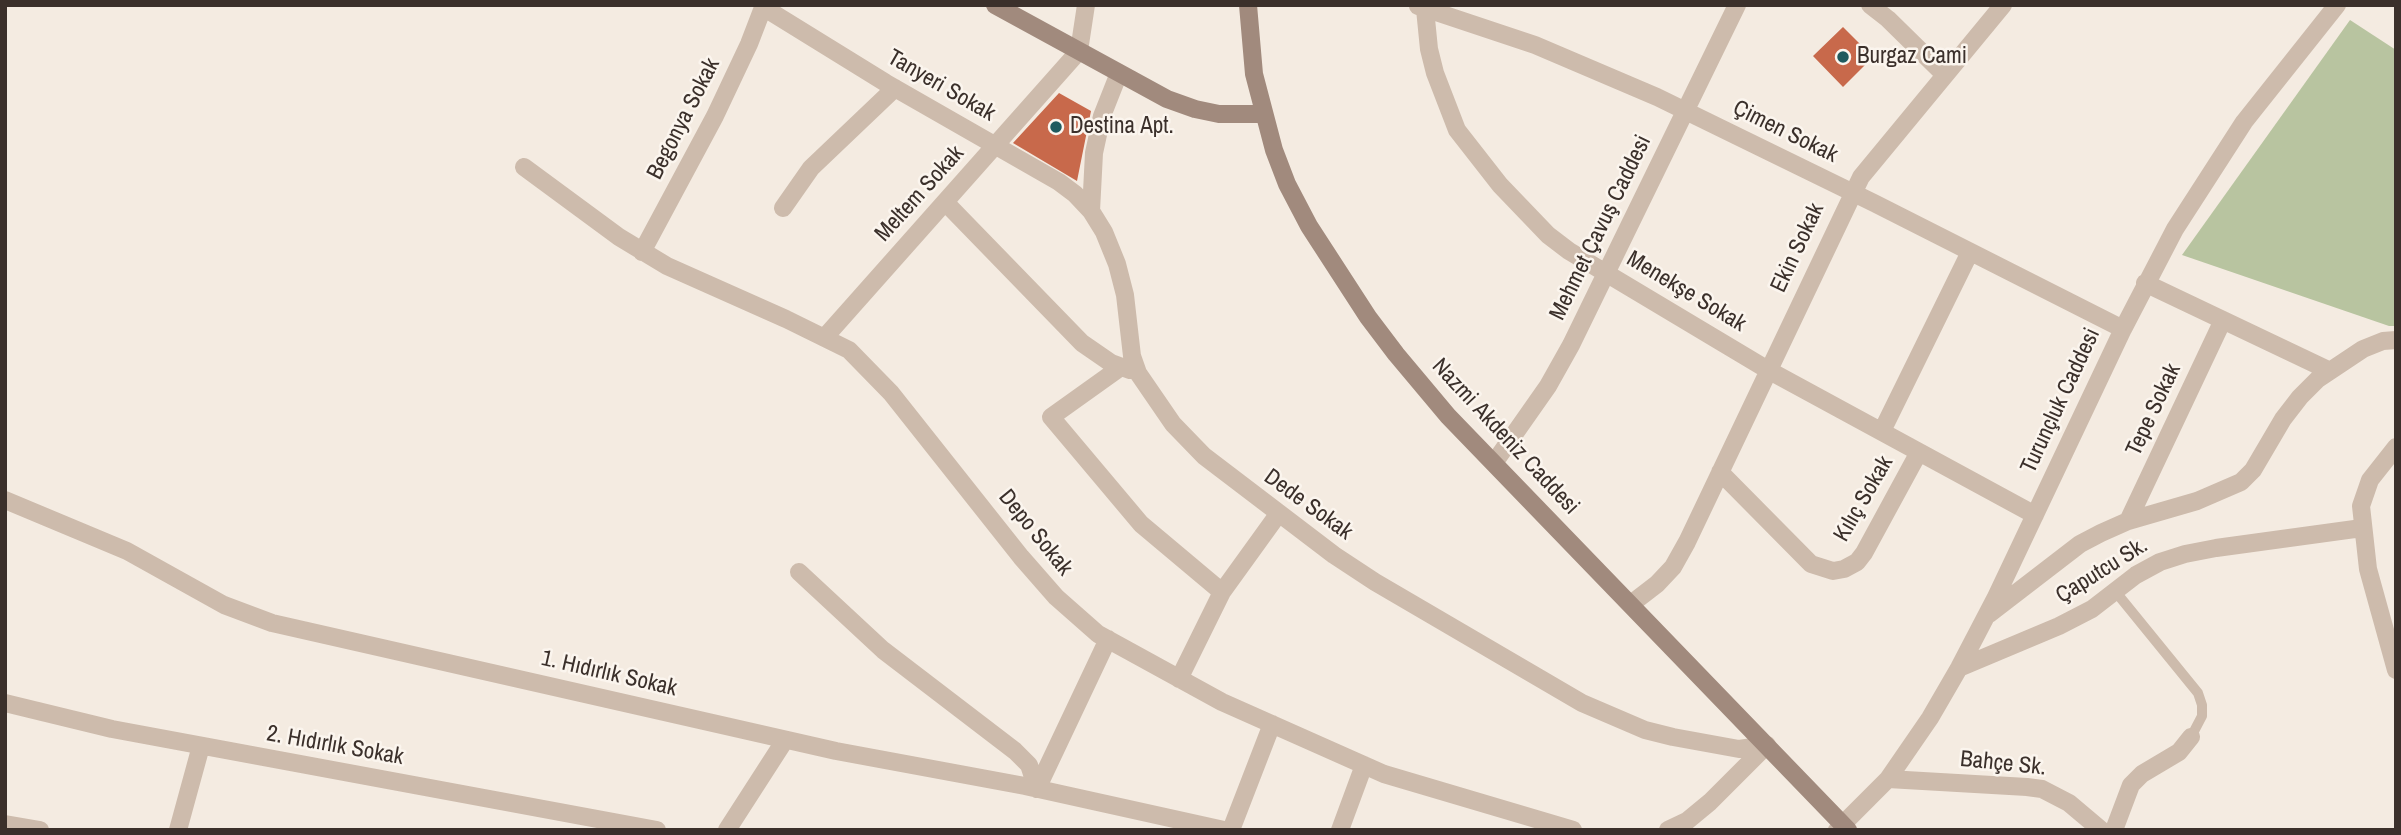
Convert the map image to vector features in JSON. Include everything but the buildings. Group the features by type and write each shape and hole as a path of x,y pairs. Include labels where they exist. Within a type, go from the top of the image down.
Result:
{"street":[{"path":"995,5 1167,99 1219,114 1263,114"},
{"path":"1079,51 1086,5"},
{"name":"Nazmi Akdeniz Caddesi","path":"1248,5 1254,74 1263,114 1287,184 1308,226 1396,354 1448,416 1767,745 1843,828"},
{"name":"Mehmet Çavuş Caddesi","path":"1494,463 1548,386 1737,5"},
{"path":"1870,5 1945,75"},
{"name":"Ekin Sokak","path":"1631,604 1657,584 1673,566 1687,542 1861,177 2003,5"},
{"name":"Turunçluk Caddesi","path":"1843,828 1888,779 1930,718 1959,668 1987,616 2145,283 2175,229 2244,122 2337,5"},
{"name":"Tanyeri Sokak","path":"764,6 895,88 1059,182 1091,211"},
{"name":"Begonya Sokak","path":"642,251 715,116 745,54 764,6"},
{"name":"Çimen Sokak","path":"1420,7 1535,45 1685,111 2123,329"},
{"name":"Menekşe Sokak","path":"1420,7 1435,73 1457,130 1500,186 1525,213 1569,251 1768,370 2035,515"},
{"name":"Meltem Sokak","path":"825,337 1079,51"},
{"path":"1091,211 1094,153 1102,116 1119,73"},
{"path":"783,208 811,168 895,88"},
{"name":"Depo Sokak","path":"524,167 642,251 694,279 825,337 849,351 867,366 891,393 1056,597 1108,639 1179,679 1364,765 1426,788 1573,830"},
{"path":"945,202 1082,343 1097,355 1129,370"},
{"name":"Dede Sokak","path":"1091,211 1104,232 1117,264 1125,295 1132,356 1129,370 1173,424 1204,456 1334,555 1375,582 1582,703 1645,730 1739,749 1767,745"},
{"path":"1882,432 1970,252"},
{"path":"2145,283 2330,371"},
{"name":"Tepe Sokak","path":"2128,521 2223,320"},
{"path":"1987,616 2080,544 2128,521 2197,501 2241,482 2253,470 2283,419 2300,397 2330,371 2363,349 2383,341 2396,340"},
{"path":"1129,370 1051,417 1141,524 1222,592"},
{"path":"2396,447 2370,480 2361,506 2368,569 2396,669"},
{"name":"Kılıç Sokak","path":"1720,472 1811,564 1833,571 1851,565 1864,553 1919,452"},
{"name":"1. Hıdırlık Sokak","path":"5,500 127,551 248,616 785,740 1037,789 1224,830"},
{"path":"1179,679 1222,592 1279,513"},
{"name":"Çaputcu Sk.","path":"1959,668 2059,626 2092,608 2136,575 2160,562 2185,554 2362,528"},
{"path":"799,572 883,650 1015,751 1029,765 1037,789"},
{"path":"1037,789 1108,639"},
{"name":"2. Hıdırlık Sokak","path":"5,703 112,729 657,830"},
{"path":"1231,830 1272,724"},
{"path":"2114,830 2131,785 2142,774 2179,752 2191,737"},
{"path":"727,830 785,740"},
{"path":"1668,830 1687,821 1710,802 1767,745"},
{"path":"178,830 201,746"},
{"path":"1340,830 1364,765"},
{"name":"Bahçe Sk.","path":"1888,779 2042,789 2069,803 2101,830"},
{"path":"5,824 40,830"}],"lane":[{"path":"2115,591 2198,694 2202,716 2191,737"}],"green space":[{"path":"2350,20 2396,50 2396,326 2389,326 2182,255"}],"place":[{"name":"Burgaz Cami","path":"1843,57"},
{"name":"Destina Apt.","path":"1056,127"}]}
